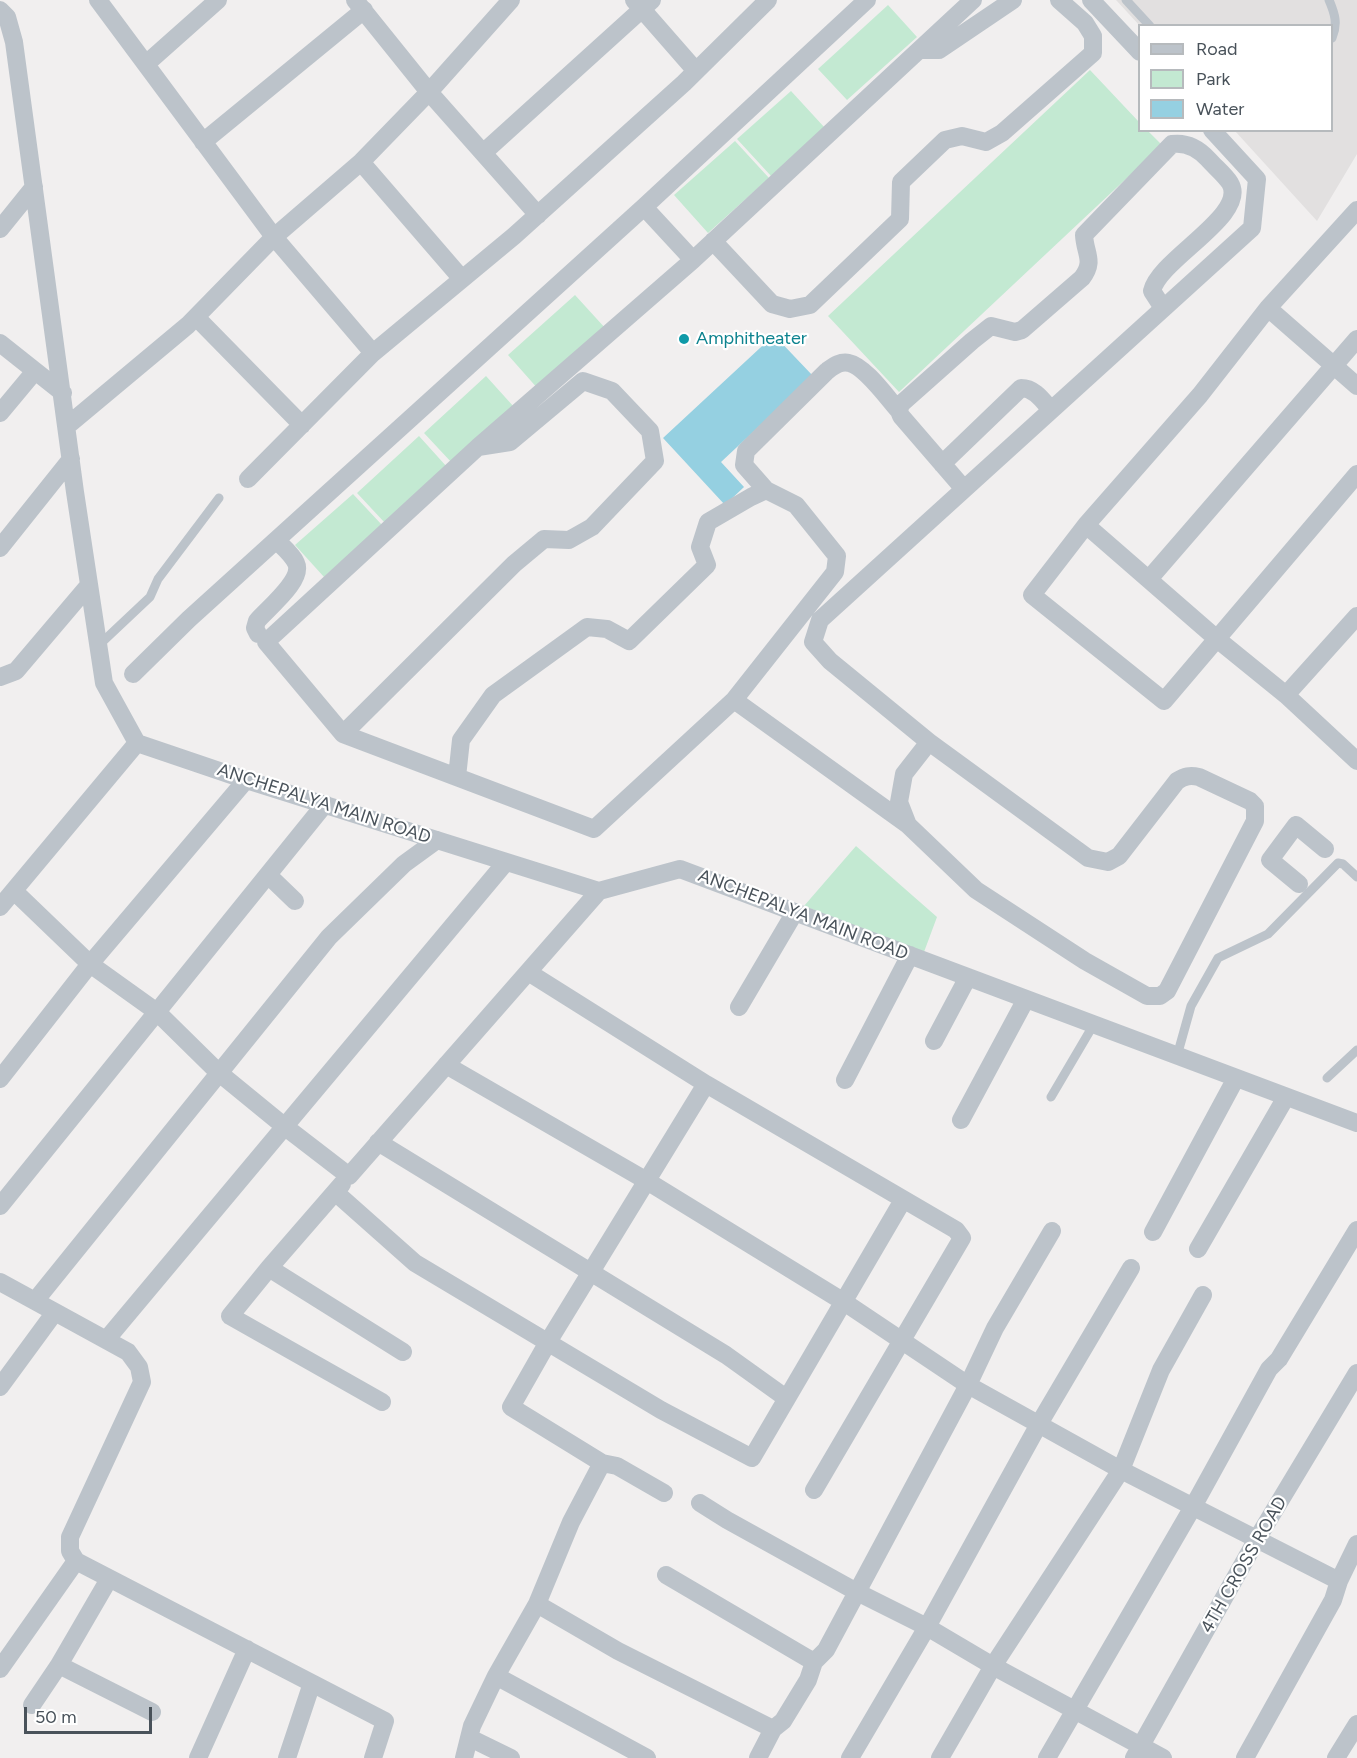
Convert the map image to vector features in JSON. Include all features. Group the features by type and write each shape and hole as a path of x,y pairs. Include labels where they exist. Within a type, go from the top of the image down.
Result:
{"street":[{"path":"98,0 274,237 372,353"},
{"path":"146,64 218,0"},
{"path":"67,426 196,317 274,237 361,162 429,92 512,0"},
{"path":"248,479 372,353 538,214 696,71 768,0"},
{"path":"133,674 189,619 644,207 867,0"},
{"path":"964,489 899,411 858,367 848,363 838,364 827,371 746,451 744,465 766,490 796,505 837,556 835,572 734,700 594,829 343,734 267,642 478,447 693,260 973,0"},
{"path":"919,50 939,50 1013,0"},
{"path":"713,241 772,304 790,309 810,305 900,219 901,182 945,140 962,136 986,142 1002,133 1093,53 1093,36 1084,23 1059,0"},
{"path":"1091,0 1138,50"},
{"path":"483,153 643,3 696,71"},
{"path":"203,142 360,5 429,92 538,214"},
{"path":"0,10 7,17 5,35 34,187 104,683 138,743 0,907"},
{"path":"734,700 908,825 976,890 1085,961 1147,996 1160,996 1167,991 1255,821 1255,806 1250,801 1192,775 1177,781 1119,856 1108,861 1088,858 929,742 830,661 813,642 820,620 1252,228 1257,179 1214,132"},
{"path":"899,411 901,404 991,327 1015,332 1022,330 1082,278 1089,270 1090,256 1085,246 1084,235 1172,144 1182,142 1200,151 1231,184 1233,197 1227,212 1172,263 1154,284 1152,291 1163,308"},
{"path":"361,162 462,279"},
{"path":"0,229 34,187"},
{"path":"644,207 693,260"},
{"path":"1357,210 1268,308 1200,395 1086,525 1032,595 1164,701 1357,474"},
{"path":"1268,308 1357,386"},
{"path":"196,317 302,425"},
{"path":"1149,579 1357,339"},
{"path":"0,344 63,393"},
{"path":"0,413 35,371"},
{"path":"343,734 514,564 544,539 569,540 592,527 655,462 650,431 612,391 583,381 510,442 478,447"},
{"path":"942,464 1021,388 1034,392 1052,410"},
{"path":"0,549 71,459"},
{"path":"457,777 461,740 493,695 587,627 607,628 629,640 707,565 700,547 708,522 766,490"},
{"path":"1086,525 1217,639 1287,695 1357,760"},
{"path":"258,634 255,628 257,621 294,582 297,573 294,559 276,540"},
{"path":"0,677 16,671 89,585"},
{"path":"1287,695 1357,616"},
{"path":"908,825 899,802 904,774 929,742"},
{"name":"ANCHEPALYA MAIN ROAD","path":"138,743 246,780 599,891 680,869 1357,1123"},
{"path":"0,1079 90,964 246,780"},
{"path":"0,1206 325,804"},
{"path":"1270,860 1296,825 1326,849"},
{"path":"35,1301 329,937 404,864 437,840"},
{"path":"1243,845 1270,860 1299,884"},
{"path":"106,1340 506,862"},
{"path":"267,875 294,902"},
{"path":"14,891 90,964 157,1012 218,1072 349,1176"},
{"path":"382,1402 230,1316 378,1142 599,891"},
{"path":"739,1008 795,912"},
{"path":"845,1080 910,955"},
{"path":"528,972 706,1084 956,1230 962,1238 813,1490"},
{"path":"934,1041 968,977"},
{"path":"961,1120 1026,999"},
{"path":"446,1065 647,1181 844,1302 969,1384 1121,1470 1339,1581"},
{"path":"1152,1232 1236,1078"},
{"path":"664,1493 616,1466 602,1462 511,1407 548,1342 706,1084"},
{"path":"1198,1249 1287,1096"},
{"path":"378,1142 726,1355 786,1398"},
{"path":"335,1192 415,1263 661,1410 752,1458 903,1200"},
{"path":"1047,1758 1194,1506 1269,1369 1279,1359 1357,1230"},
{"path":"758,1758 773,1729 783,1721 808,1680 814,1662 826,1650 969,1384 995,1328 1052,1231"},
{"path":"269,1268 403,1352"},
{"path":"849,1758 927,1627 1039,1424 1131,1268"},
{"path":"0,1282 128,1352 139,1367 142,1382 70,1537 70,1551 76,1562 384,1721 373,1758"},
{"path":"940,1758 993,1666 1121,1470 1161,1370 1203,1295"},
{"path":"0,1387 54,1311"},
{"name":"4TH CROSS ROAD","path":"1137,1752 1257,1539 1357,1373"},
{"path":"464,1758 472,1726 496,1676 537,1604 572,1522 602,1462"},
{"path":"700,1503 857,1592 927,1627 1075,1710 1137,1752 1163,1758"},
{"path":"1245,1758 1333,1600 1339,1581 1357,1544"},
{"path":"0,1669 76,1562"},
{"path":"666,1575 814,1662"},
{"path":"32,1705 59,1665 109,1578"},
{"path":"537,1604 618,1651 773,1729"},
{"path":"198,1758 247,1649"},
{"path":"59,1665 152,1712"},
{"path":"496,1676 647,1758"},
{"path":"287,1758 312,1683"},
{"path":"1336,1758 1357,1724"},
{"path":"470,1738 511,1758"}],"lane":[{"path":"1126,0 1148,24"},
{"path":"1329,0 1334,12 1336,28 1333,36"},
{"path":"99,646 150,597 159,579 219,498"},
{"path":"1177,1056 1195,996 1218,958 1268,934 1336,864 1343,864 1357,877"},
{"path":"1051,1097 1094,1024"},
{"path":"1327,1078 1357,1050"}],"shaded area":[{"path":"1116,0 1357,0 1357,154 1317,221 1236,132 1333,132 1333,24 1138,24"}],"green space":[{"path":"888,5 917,37 847,100 818,69"},
{"path":"1090,70 1138,121 1138,132 1149,132 1162,145 899,392 828,316"},
{"path":"791,91 825,128 771,176 737,139"},
{"path":"735,141 769,178 708,233 674,195"},
{"path":"575,295 606,329 539,390 508,355"},
{"path":"486,376 514,407 452,463 424,433"},
{"path":"419,436 447,467 385,523 357,493"},
{"path":"353,494 382,525 324,577 295,545"},
{"path":"856,846 937,917 924,952 804,906"}],"water":[{"path":"774,335 813,376 721,462 744,487 725,505 663,438"}],"place":[{"name":"Amphitheater","path":"684,339"}]}
